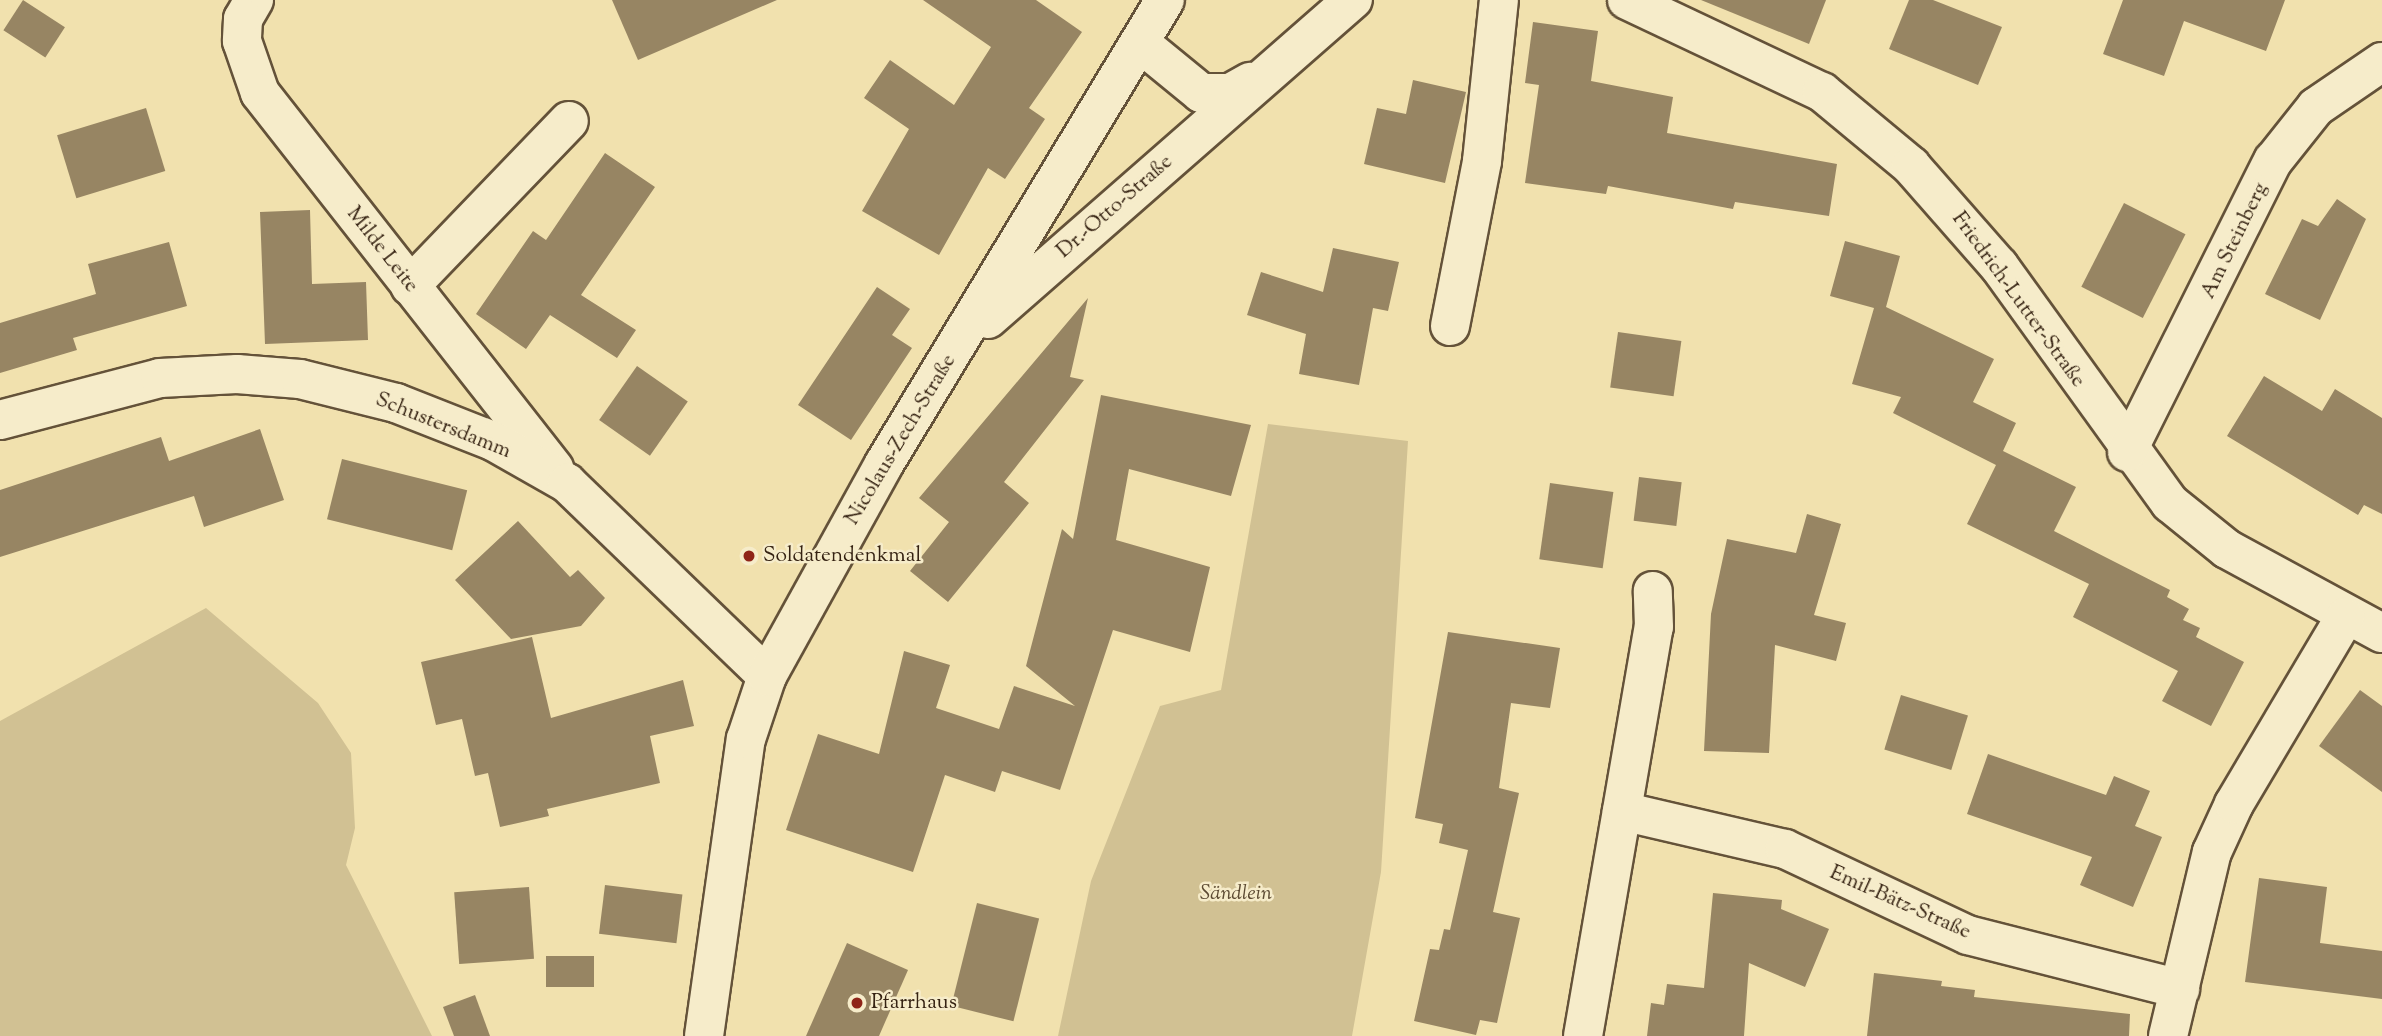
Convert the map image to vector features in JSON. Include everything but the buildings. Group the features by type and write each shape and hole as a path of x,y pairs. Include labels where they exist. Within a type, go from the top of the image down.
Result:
{"street":[{"name":"Milde Leite","path":"254,0 243,19 242,41 260,93 566,484"},
{"name":"Nicolaus-Zech-Straße","path":"704,1036 746,738 767,676 884,464 960,344 1165,0"},
{"name":"Dr.-Otto-Straße","path":"960,344 1353,0"},
{"path":"1450,326 1482,161 1499,0"},
{"name":"Friedrich-Lutter-Straße","path":"1627,0 1822,92 1912,166 1999,266 2127,452 2170,503 2227,549 2346,617 2382,634"},
{"name":"Dr.-Otto-Straße","path":"1140,43 1207,95 1230,93 1270,70"},
{"name":"Am Steinberg","path":"2127,452 2273,162 2316,107 2382,62"},
{"path":"410,286 569,121"},
{"name":"Schustersdamm","path":"0,421 160,378 237,374 300,379 397,403 493,442 566,484 767,676"},
{"path":"1583,1036 1654,627 1653,591"},
{"path":"2168,1036 2212,852 2346,617"},
{"name":"Emil-Bätz-Straße","path":"1622,811 1785,849 1968,935 2180,989"}],"green space":[{"name":"Sändlein","path":"1268,424 1408,441 1381,872 1352,1036 1058,1036 1091,881 1160,706 1221,690"},
{"path":"206,608 318,703 351,753 355,828 346,865 432,1036 0,1036 0,721"}],"place":[{"name":"Soldatendenkmal","path":"749,556"},
{"name":"Pfarrhaus","path":"857,1003"}]}
